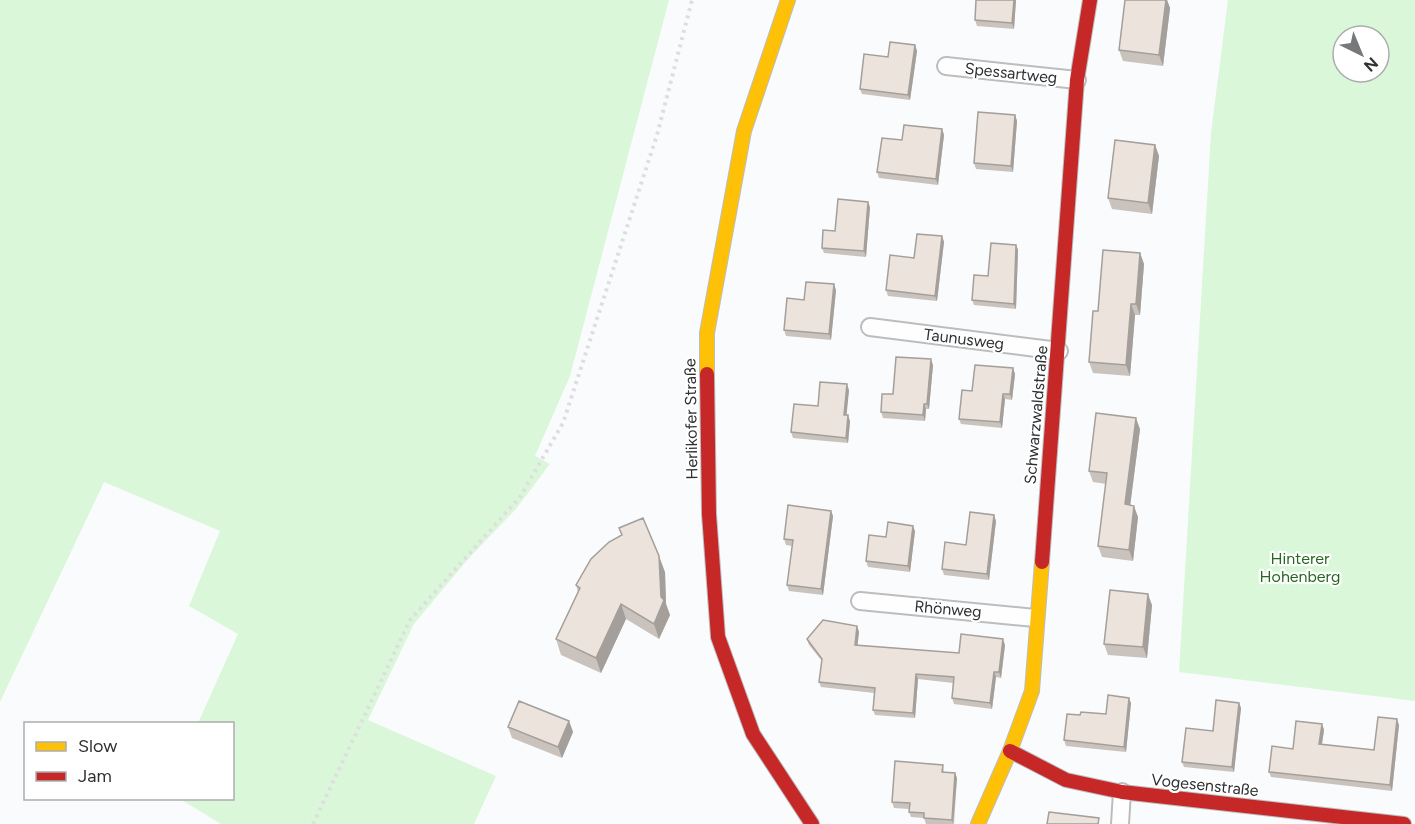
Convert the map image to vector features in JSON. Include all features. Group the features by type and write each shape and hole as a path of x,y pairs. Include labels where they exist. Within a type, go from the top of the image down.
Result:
{"street":[{"name":"Herlikofer Straße","path":"788,0 744,131 707,333 709,514 718,637 753,734 812,824"},
{"name":"Schwarzwaldstraße","path":"978,824 1010,751 1032,691 1035,618 1059,351 1077,80 1090,0"},
{"name":"Spessartweg","path":"946,66 1077,80"},
{"name":"Taunusweg","path":"870,327 1059,351"},
{"name":"Rhönweg","path":"860,601 1035,618"},
{"name":"Vogesenstraße","path":"1010,751 1066,780 1122,792 1404,824"},
{"path":"1120,824 1122,792"}],"path":[{"path":"313,824 410,620 520,497 563,423 657,135 692,0"}],"green space":[{"path":"0,0 669,0 570,376 535,456 550,464 516,509 469,558 414,624 368,720 496,776 474,824 221,824 182,800 234,800 234,722 198,722 238,634 189,606 220,531 104,482 0,702"},
{"name":"Hinterer Hohenberg","path":"1228,0 1415,0 1415,701 1179,672 1211,133"}],"building":[{"path":"976,0 1014,0 1012,23 975,20"},
{"path":"1125,0 1166,0 1159,55 1119,50"},
{"path":"890,42 915,45 908,95 860,89 864,54 888,57"},
{"path":"978,112 1015,115 1011,166 974,163"},
{"path":"904,125 942,129 936,179 877,172 882,138 902,140"},
{"path":"1115,140 1155,145 1148,203 1108,198"},
{"path":"838,199 868,202 864,251 822,248 823,230 835,231"},
{"path":"917,234 942,236 935,296 886,290 890,255 914,258"},
{"path":"991,243 1016,245 1014,304 972,300 974,275 988,276"},
{"path":"1103,250 1140,253 1136,304 1131,304 1126,365 1089,362 1093,311 1098,311"},
{"path":"806,282 834,284 829,334 784,330 787,298 804,300"},
{"path":"896,357 931,359 927,404 924,404 923,415 881,412 882,394 893,394"},
{"path":"975,365 1013,368 1010,394 1003,394 1000,422 959,419 962,390 972,391"},
{"path":"820,382 847,384 844,415 848,415 846,438 791,432 794,404 818,406"},
{"path":"1096,413 1136,418 1125,504 1134,506 1129,550 1098,546 1107,473 1089,471"},
{"path":"788,505 831,511 821,589 787,585 793,540 784,539"},
{"path":"970,512 994,515 987,574 942,569 945,542 966,545"},
{"path":"643,518 659,556 661,597 664,600 654,624 621,604 596,658 556,639 580,588 576,585 591,559 609,542 622,535 619,528"},
{"path":"888,522 913,526 908,566 866,561 869,535 886,537"},
{"path":"1110,590 1148,594 1143,647 1104,644"},
{"path":"823,620 857,626 855,645 959,653 961,634 1003,639 999,672 994,672 990,703 952,698 954,677 916,674 913,713 873,710 875,688 819,682 822,659 807,639"},
{"path":"1108,695 1129,698 1124,747 1064,740 1067,714 1080,715 1081,712 1106,714"},
{"path":"1216,700 1239,703 1232,767 1182,762 1186,728 1213,731"},
{"path":"519,701 569,721 558,747 508,727"},
{"path":"1378,717 1397,719 1390,785 1269,772 1272,746 1293,749 1296,721 1322,724 1319,744 1374,750"},
{"path":"895,761 943,765 942,772 955,773 952,820 924,818 924,813 909,812 910,803 892,802"},
{"path":"1049,812 1099,818 1098,824 1047,824"}],"traffic: slow":[{"path":"707,374 707,333 744,131 788,0"},
{"path":"978,824 1010,751 1032,691 1042,562"}],"traffic: jam":[{"path":"1042,562 1077,80 1090,0"},
{"path":"707,374 709,514 718,637 753,734 812,824"},
{"path":"1010,751 1066,780 1122,792 1404,824"}]}
